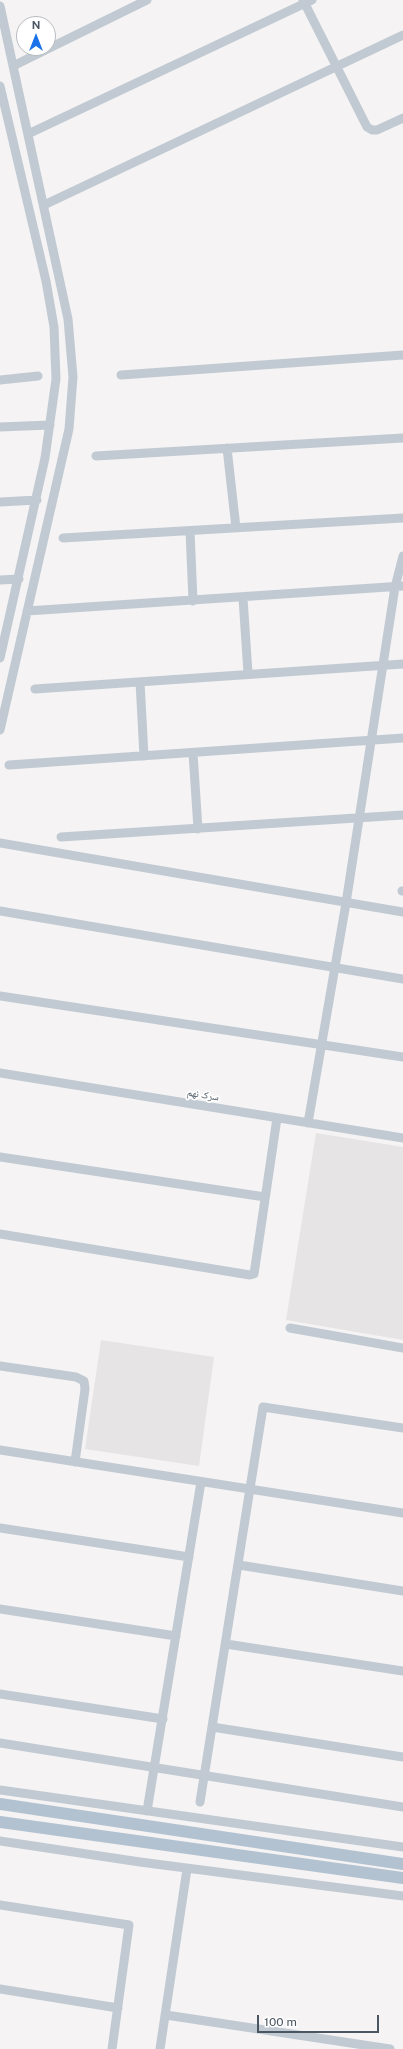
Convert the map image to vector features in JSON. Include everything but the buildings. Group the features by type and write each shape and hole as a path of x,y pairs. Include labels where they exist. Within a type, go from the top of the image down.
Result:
{"main road":[{"path":"0,1804 403,1864"},
{"path":"0,1822 403,1878"}],"street":[{"path":"13,66 147,0"},
{"path":"28,134 307,1 336,66 367,127 372,130 377,130 403,118"},
{"path":"0,6 68,319 73,377 69,429 0,730"},
{"path":"44,205 403,35"},
{"path":"0,86 46,281 54,326 56,379 50,425 37,500 0,656"},
{"path":"122,375 403,355"},
{"path":"0,380 38,376"},
{"path":"0,428 50,425"},
{"path":"96,456 403,438"},
{"path":"227,448 236,528"},
{"path":"0,502 37,500"},
{"path":"63,538 190,532 403,518"},
{"path":"190,532 193,601"},
{"path":"308,1123 336,967 383,664 399,587 403,556"},
{"path":"0,580 19,579"},
{"path":"27,611 399,587"},
{"path":"243,598 248,674"},
{"path":"35,689 383,664 403,664"},
{"path":"140,682 144,756"},
{"path":"9,765 403,738"},
{"path":"193,753 198,829"},
{"path":"61,837 403,815"},
{"path":"0,843 403,912"},
{"path":"0,911 403,979"},
{"path":"0,996 403,1057"},
{"name":"سرک نهم","path":"0,1073 403,1138"},
{"path":"0,1234 250,1275 255,1271 277,1118"},
{"path":"0,1157 265,1197"},
{"path":"290,1328 403,1348"},
{"path":"0,1366 76,1377 84,1381 85,1390 75,1462"},
{"path":"200,1802 263,1407 403,1428"},
{"path":"0,1450 403,1513"},
{"path":"147,1811 201,1482"},
{"path":"0,1528 189,1557"},
{"path":"239,1565 403,1591"},
{"path":"0,1609 176,1636"},
{"path":"226,1644 403,1671"},
{"path":"0,1694 163,1719"},
{"path":"212,1727 403,1757"},
{"path":"0,1743 205,1774 403,1807"},
{"path":"0,1790 403,1847"},
{"path":"0,1841 187,1869 403,1896"},
{"path":"160,2049 187,1869"},
{"path":"0,1905 129,1925 112,2049"},
{"path":"0,1989 118,2008"},
{"path":"166,2015 390,2049"}],"shaded area":[{"path":"316,1133 403,1147 403,1340 286,1320"},
{"path":"101,1340 214,1357 199,1466 85,1449"}]}
